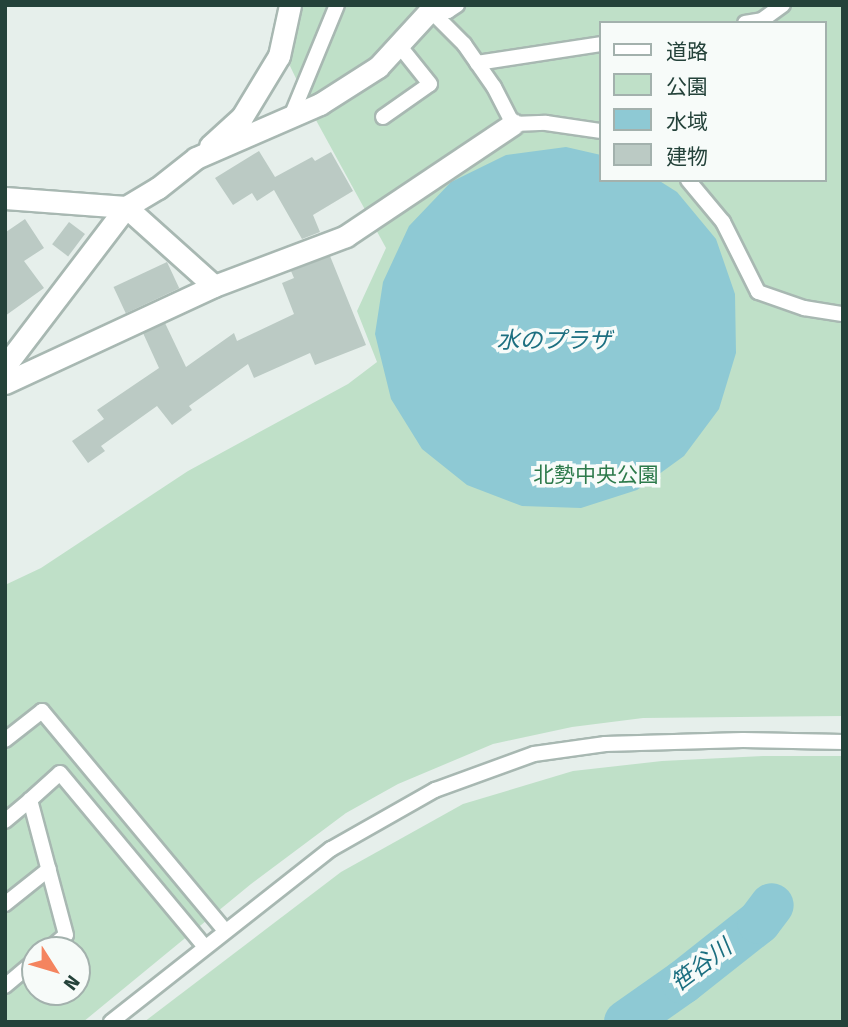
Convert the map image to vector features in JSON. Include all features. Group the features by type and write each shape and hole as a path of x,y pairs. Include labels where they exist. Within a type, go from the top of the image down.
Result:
{"street":[{"path":"5,366 126,207 196,158 242,117 279,56 290,5"},
{"path":"196,158 290,119 320,104 379,67 433,8"},
{"path":"5,383 214,286 346,236 513,124"},
{"path":"5,198 126,207 214,286"}],"lane":[{"path":"290,119 337,5"},
{"path":"433,8 448,11 457,5"},
{"path":"756,21 762,20 783,5"},
{"path":"433,8 464,44 494,87 513,124 546,123 600,131"},
{"path":"383,117 430,84 398,44"},
{"path":"477,63 600,44"},
{"path":"693,182 723,222 758,292 804,308 843,314"},
{"path":"5,740 42,711 225,931"},
{"path":"111,1022 204,946 331,849 435,790 534,754 605,744 743,740 843,742"},
{"path":"5,821 60,773 204,946"},
{"path":"30,800 65,936"},
{"path":"5,904 49,869"},
{"path":"5,986 21,973"}],"green space":[{"name":"北勢中央公園","path":"302,5 843,5 843,716 643,718 572,727 493,744 398,784 346,813 251,884 83,1022 5,1022 5,585 41,568 188,471 348,384 377,362 357,311 386,248 317,122 290,66"},
{"path":"763,756 843,756 843,1022 144,1022 341,872 463,804 573,771 662,761"}],"water":[{"name":"水のプラザ","path":"566,147 600,155 600,182 661,182 677,192 716,239 735,294 736,353 719,409 684,456 637,490 581,508 522,506 467,485 422,449 391,399 375,334 383,282 409,226 451,182 506,155"}],"building":[{"path":"259,151 275,177 312,157 315,161 331,152 353,191 313,215 320,232 302,239 274,190 257,201 252,193 233,205 215,178"},
{"path":"25,219 44,248 24,261 44,288 5,316 6,232"},
{"path":"69,222 85,234 68,256 52,244"},
{"path":"330,256 366,345 315,365 310,353 254,378 248,364 189,406 192,410 172,425 157,406 101,446 105,451 88,463 72,441 104,419 97,410 159,368 143,333 165,323 186,367 234,333 237,341 294,314 282,283 294,278 291,271"},
{"path":"167,262 179,288 126,313 114,287"}],"waterway":[{"name":"笹谷川","path":"626,1022 683,982 759,922 772,905"}]}
